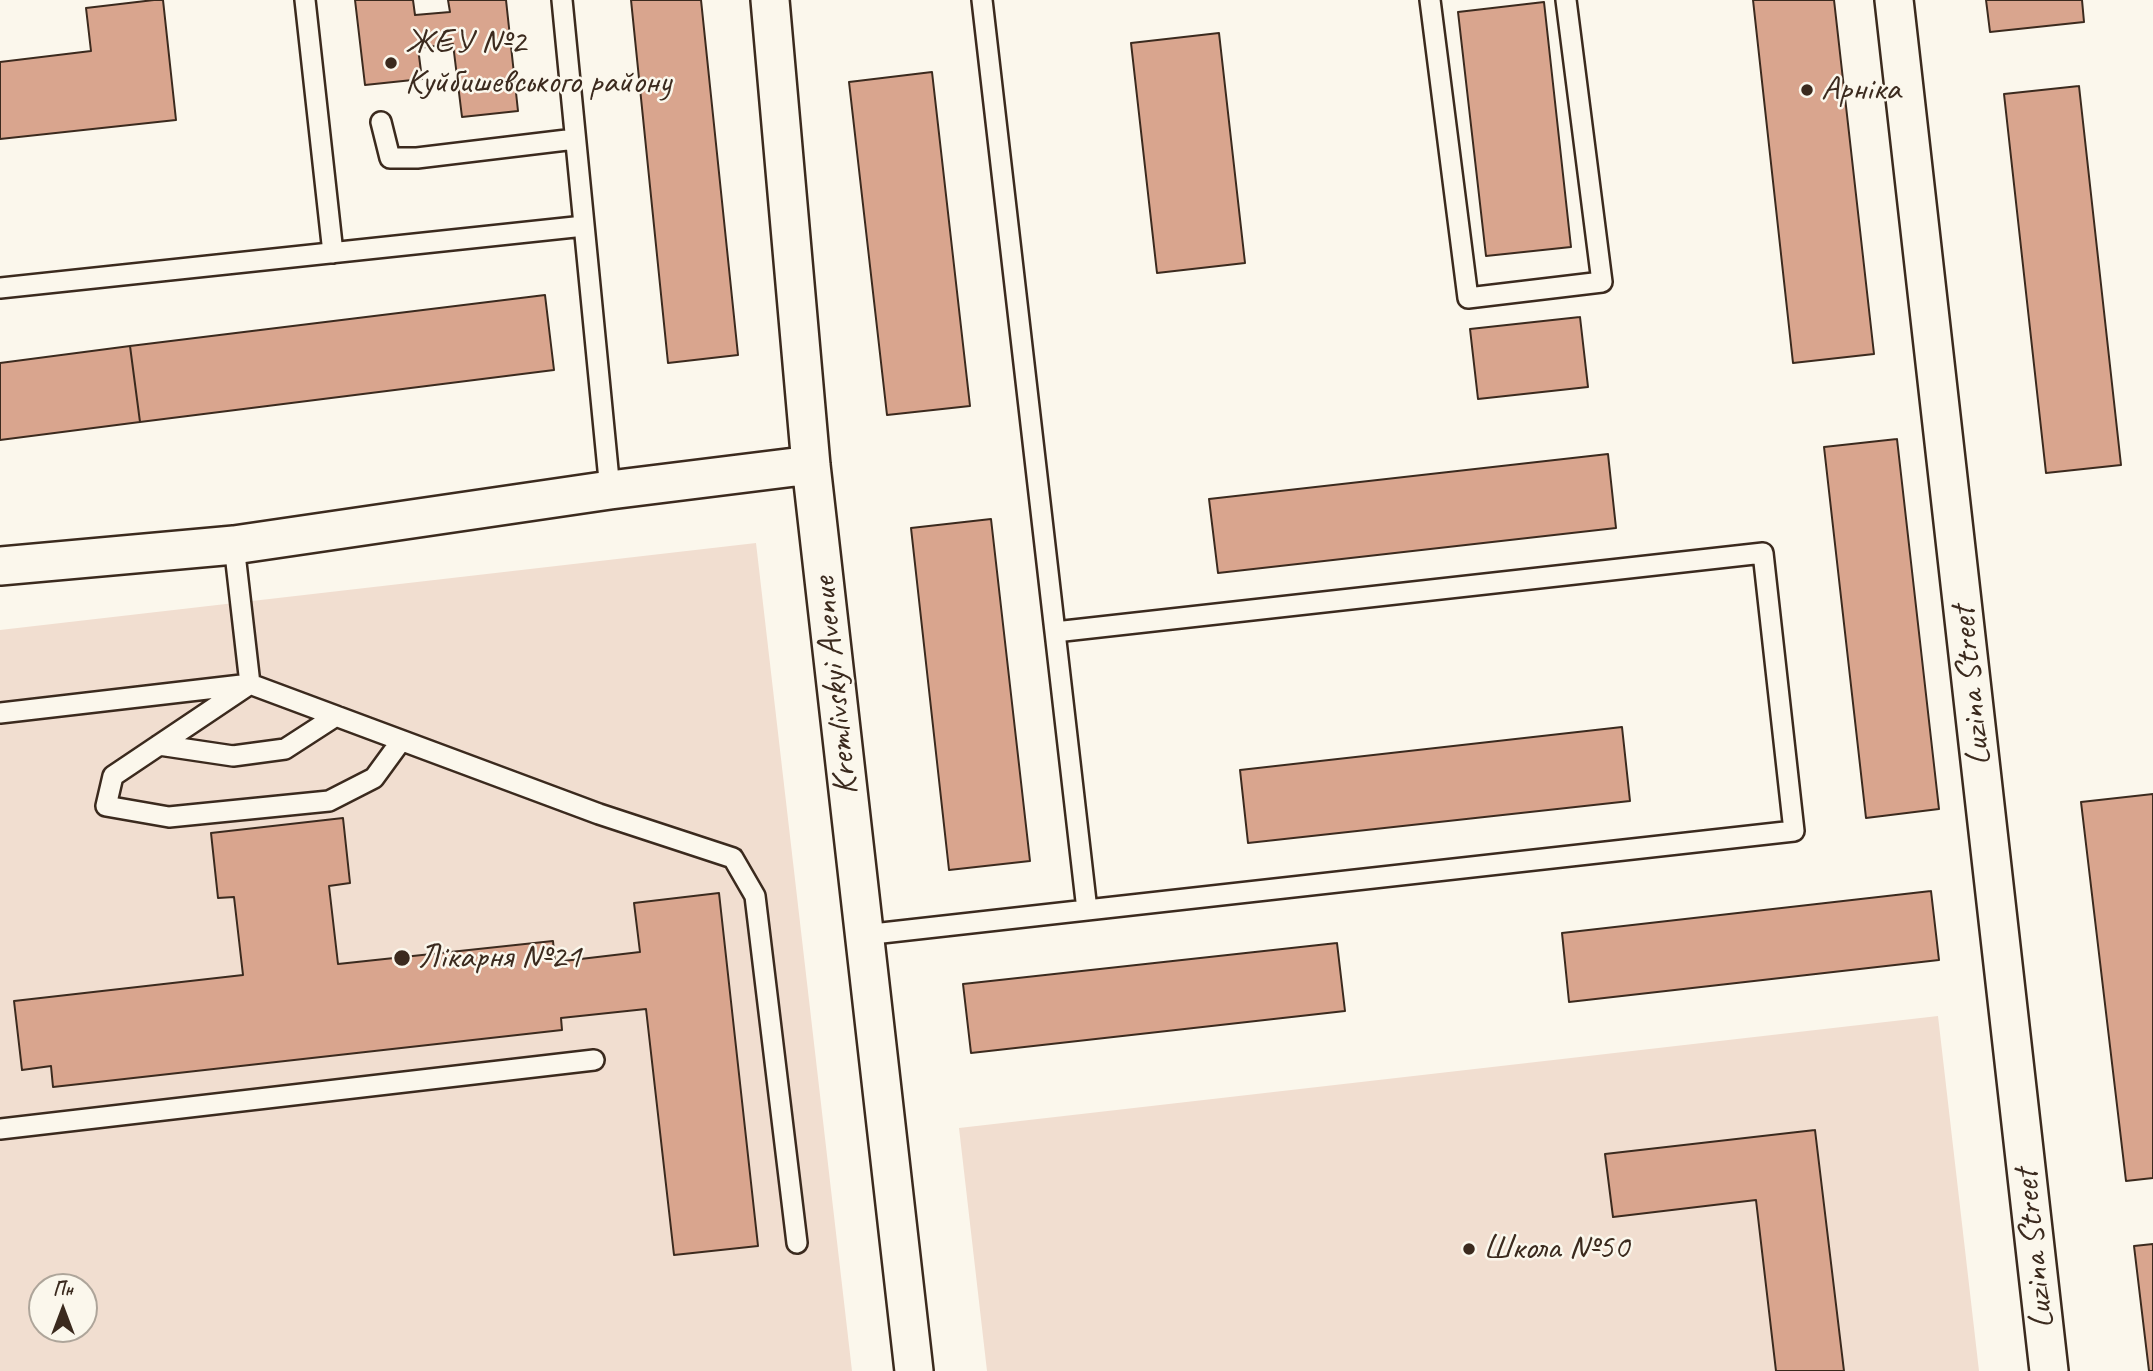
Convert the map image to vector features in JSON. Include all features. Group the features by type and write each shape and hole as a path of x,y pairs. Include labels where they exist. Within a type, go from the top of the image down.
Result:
{"street":[{"name":"Kremlivskyi Avenue","path":"770,0 811,464 914,1371"},
{"name":"Luzina Street","path":"1894,0 2049,1371"},
{"path":"0,566 234,545 610,490 811,464"}],"lane":[{"path":"305,0 333,253"},
{"path":"562,0 610,490"},
{"path":"982,0 1087,911"},
{"path":"1430,0 1468,298 1602,282 1566,0"},
{"path":"381,122 390,158 417,158 575,139"},
{"path":"0,288 584,226"},
{"path":"234,545 250,684"},
{"path":"864,935 1794,831 1763,553 1055,632"},
{"path":"250,684 113,776 106,806 169,817 328,801 374,778 401,741"},
{"path":"0,713 250,684 599,814 733,858 755,896 797,1243"},
{"path":"159,745 233,756 285,749 336,716"},
{"path":"0,1129 594,1060"}],"shaded area":[{"name":"Лікарня №21","path":"756,543 852,1371 0,1371 0,630"},
{"name":"Школа №50","path":"1938,1016 1979,1371 987,1371 959,1128"}],"building":[{"path":"163,0 176,120 0,139 0,62 91,51 86,8"},
{"name":"ЖЕУ №2 Куйбишевського району","path":"355,0 413,0 415,15 450,12 448,0 506,0 518,111 462,117 453,44 418,48 422,79 365,85"},
{"path":"631,0 701,0 738,355 668,363"},
{"path":"1753,0 1834,0 1874,354 1793,363"},
{"path":"1986,0 2082,0 2084,22 1990,32"},
{"path":"1544,2 1571,247 1486,256 1458,12"},
{"path":"1219,33 1245,263 1157,273 1131,43"},
{"path":"932,72 970,406 887,415 849,82"},
{"path":"2079,86 2121,465 2046,473 2004,94"},
{"path":"545,295 554,370 140,422 130,346"},
{"path":"1580,317 1588,387 1478,399 1470,329"},
{"path":"130,346 140,422 0,440 0,363"},
{"path":"1897,439 1939,809 1866,818 1824,447"},
{"path":"1608,454 1616,528 1218,573 1209,499"},
{"path":"991,519 1030,861 949,870 911,528"},
{"path":"1622,727 1630,801 1248,843 1240,770"},
{"path":"2153,794 2153,1178 2126,1181 2081,802"},
{"path":"343,818 350,883 329,886 338,964 553,941 555,962 640,952 634,903 719,893 758,1246 674,1255 646,1009 561,1018 562,1030 53,1087 51,1066 22,1070 14,1001 243,975 234,897 218,898 211,833"},
{"path":"1931,891 1939,960 1569,1002 1562,933"},
{"path":"1337,943 1345,1011 971,1053 963,984"},
{"path":"1815,1130 1844,1371 1776,1371 1756,1200 1613,1217 1605,1154"},
{"path":"2153,1244 2153,1371 2149,1371 2134,1246"}],"place":[{"name":"ЖЕУ №2 Куйбишевського району","path":"391,63"},
{"name":"Арніка","path":"1807,90"},
{"name":"Лікарня №21","path":"402,958"},
{"name":"Школа №50","path":"1469,1249"}]}
